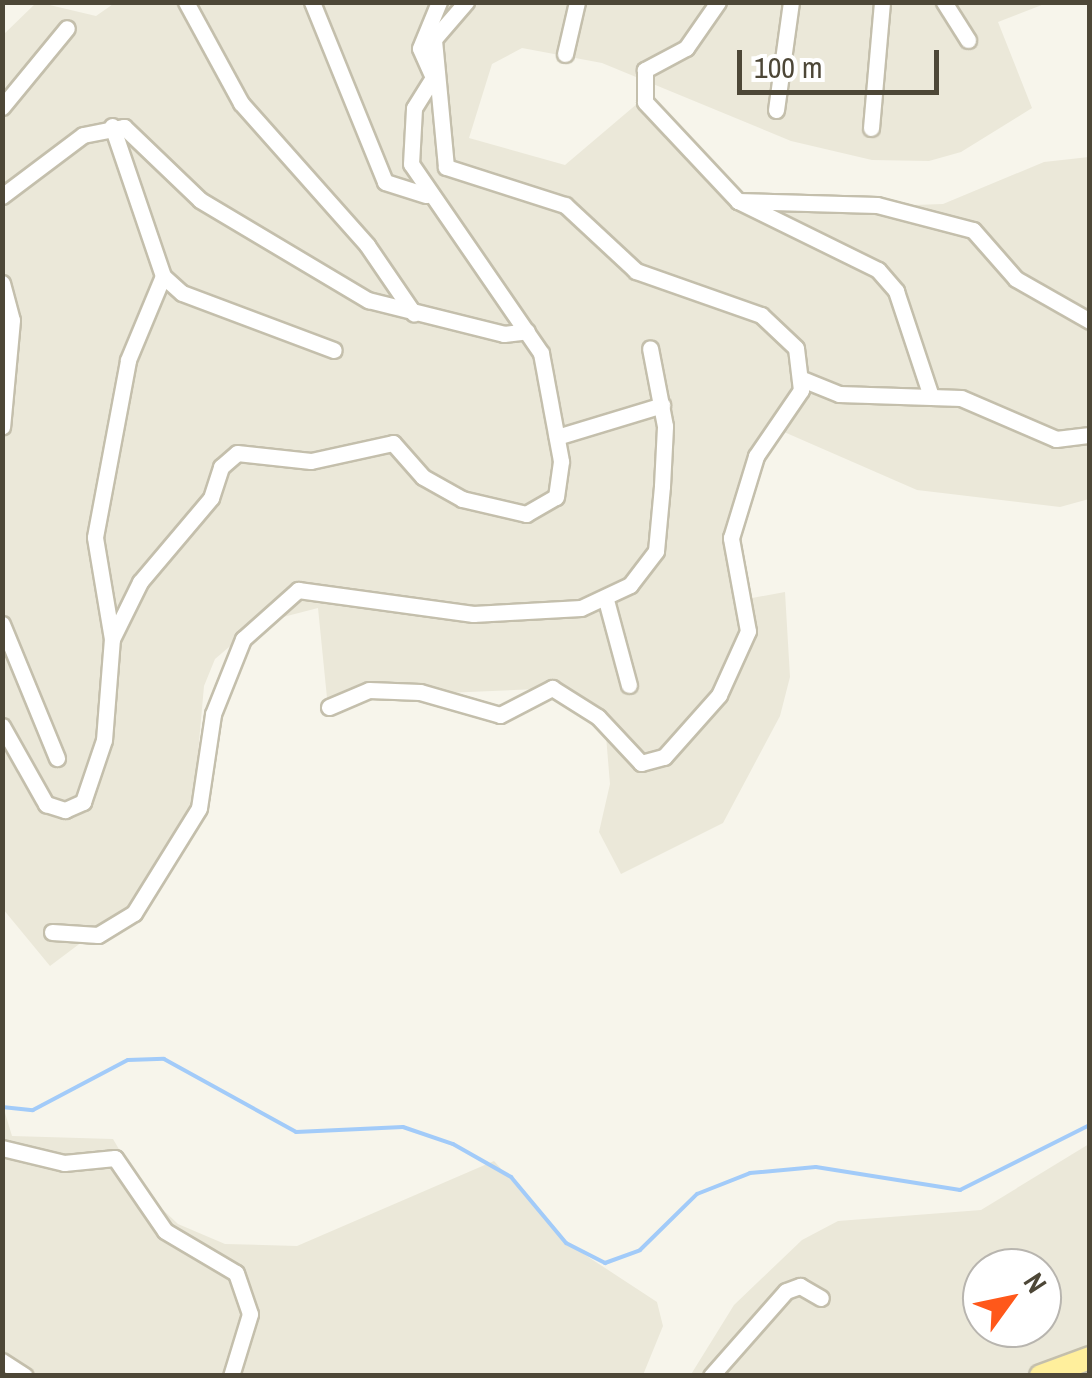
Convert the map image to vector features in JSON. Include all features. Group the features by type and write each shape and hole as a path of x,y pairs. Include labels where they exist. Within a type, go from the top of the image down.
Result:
{"main road":[{"path":"1042,1376 1090,1358"}],"street":[{"path":"186,2 242,103 368,245 414,314"},
{"path":"312,2 386,182 426,195"},
{"path":"112,640 140,582 211,498 228,456 311,461 392,443 440,491 537,513 561,482 541,353 426,195 410,164 410,136 434,76 420,48 438,2"},
{"path":"329,707 368,690 420,692 500,715 552,688 598,717 640,763 664,756 719,696 748,631 731,538 756,456 802,379 796,348 761,315 636,272 566,205 446,167 434,76 434,39 466,2"},
{"path":"564,54 577,2"},
{"path":"718,2 686,48 638,81 645,102 738,201 878,270 896,291 932,396"},
{"path":"776,110 791,2"},
{"path":"871,128 882,2"},
{"path":"944,2 968,40"},
{"path":"2,107 67,28"},
{"path":"112,126 164,276 182,294 334,350"},
{"path":"2,196 83,134 112,126 144,142 228,220 368,300 414,314 526,331"},
{"path":"738,201 877,205 973,230 1016,279 1090,321"},
{"path":"2,726 46,804 65,810 82,802 104,740 112,640 96,537 128,360 164,276"},
{"path":"2,284 12,320 2,426"},
{"path":"52,932 98,935 134,913 199,808 213,714 243,640 298,590 473,614 606,600 656,550 662,405 650,348"},
{"path":"802,379 840,394 932,396 991,408 1056,438 1090,435"},
{"path":"557,437 662,405"},
{"path":"606,600 629,685"},
{"path":"2,624 57,758"},
{"path":"2,1148 64,1164 115,1158 164,1231 236,1273 250,1314 231,1376"},
{"path":"711,1376 786,1291 800,1286 821,1298"},
{"path":"2,1361 25,1376"}],"shaded area":[{"path":"37,2 96,16 116,2 1047,3 998,22 1032,108 961,152 929,161 872,160 791,141 602,63 522,48 492,64 469,138 565,165 638,103 746,195 884,206 943,204 1044,162 1089,157 1089,499 1060,507 917,490 768,425 724,549 752,598 785,592 790,677 780,716 723,823 621,874 599,832 610,784 606,736 586,706 537,689 327,698 318,608 256,624 215,659 204,686 190,844 159,884 50,966 3,909 2,36"},
{"path":"2,1103 12,1136 113,1139 144,1192 178,1224 225,1244 297,1246 494,1161 570,1245 657,1302 663,1326 643,1375 3,1375"},
{"path":"1089,1144 1089,1375 690,1376 734,1305 802,1240 838,1221 981,1210"}],"waterway":[{"path":"2,1107 33,1110 128,1060 164,1059 296,1132 403,1127 453,1144 511,1177 566,1243 605,1263 640,1250 697,1194 750,1173 816,1167 960,1190 1090,1125"}]}
